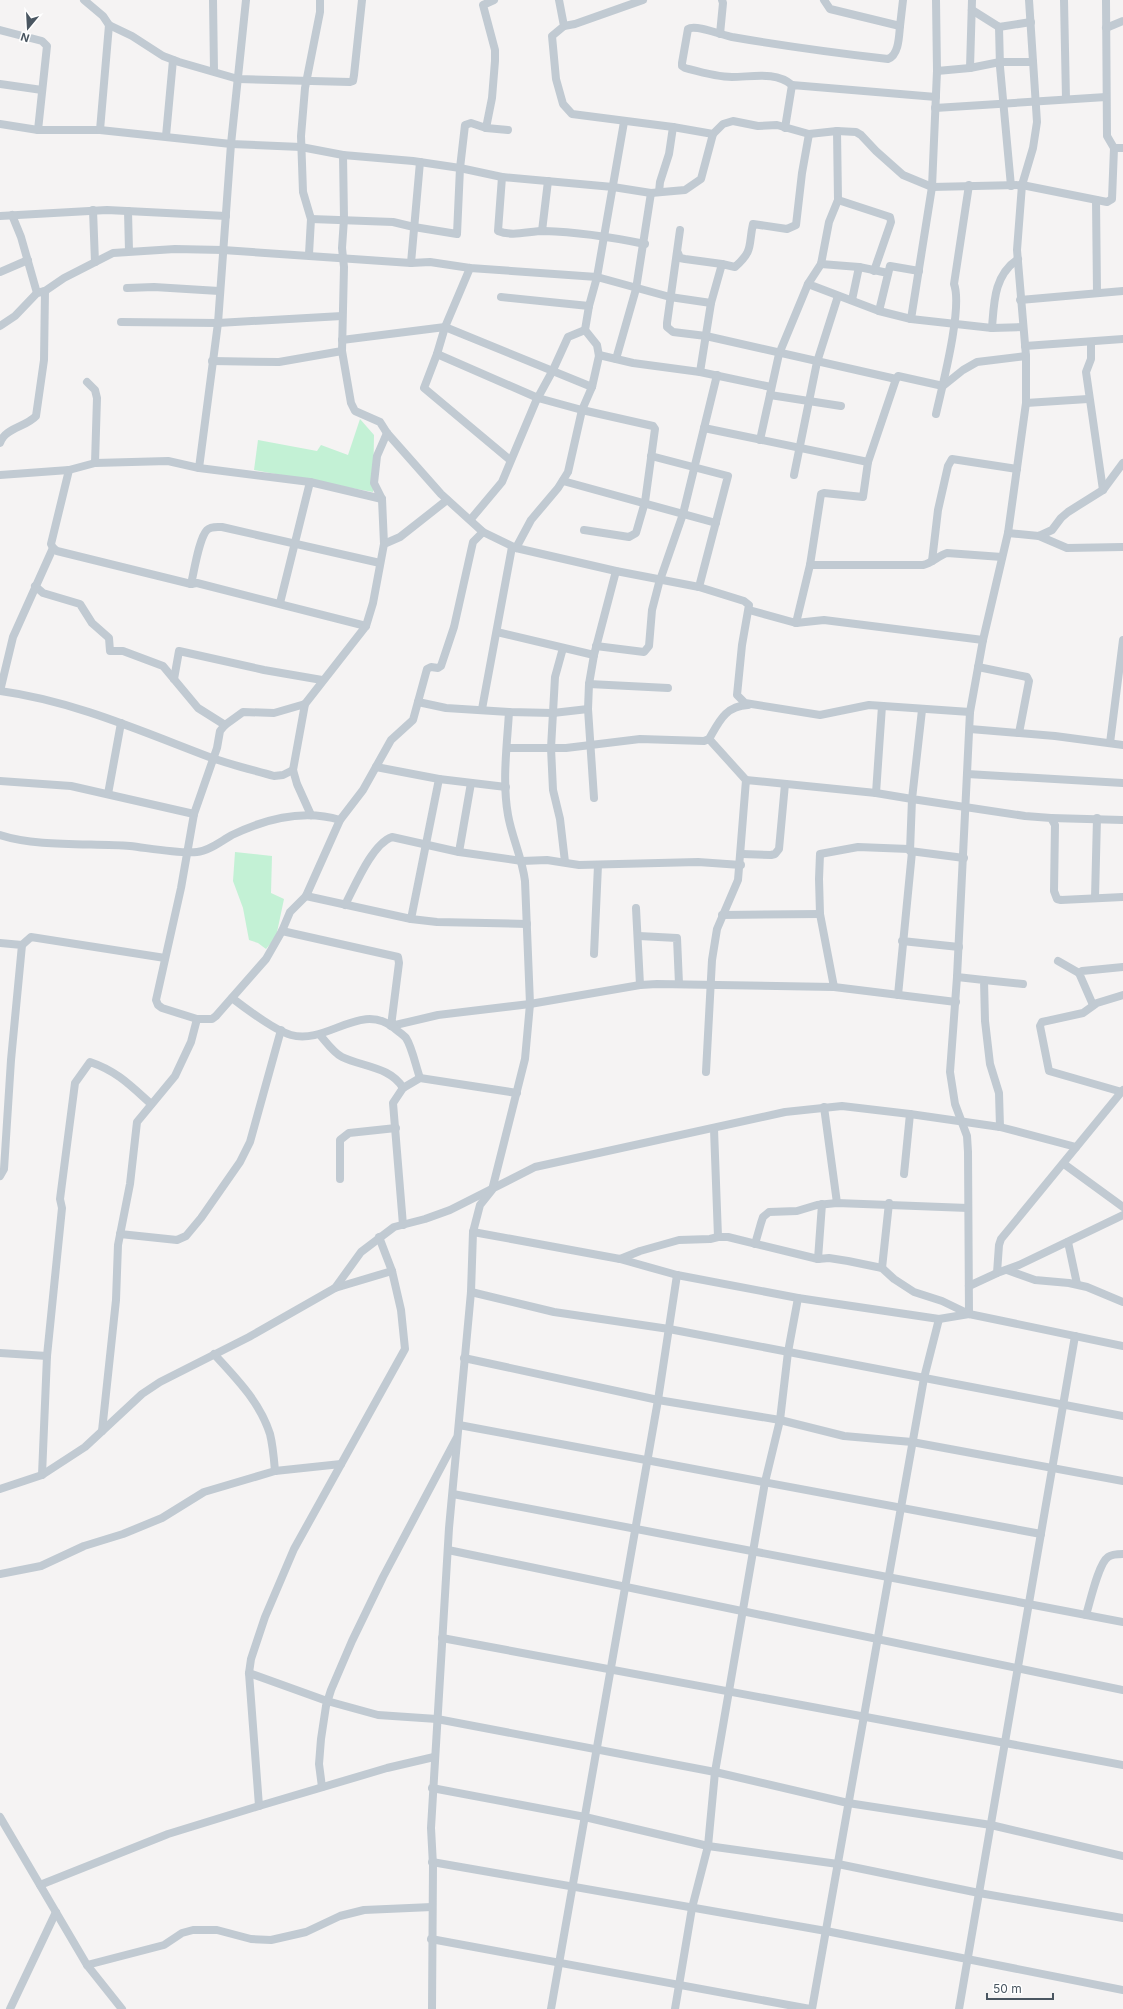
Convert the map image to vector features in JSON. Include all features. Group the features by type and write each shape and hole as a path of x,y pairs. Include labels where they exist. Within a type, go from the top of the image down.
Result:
{"street":[{"path":"84,0 103,16 109,25 173,60 238,78 350,82 354,80 362,0"},
{"path":"214,0 214,71"},
{"path":"199,468 218,324 219,291 231,144 246,0"},
{"path":"309,254 311,220 303,192 301,147 306,81 320,12 320,0"},
{"path":"486,128 492,98 495,50 483,6 484,3 494,0"},
{"path":"559,0 564,26"},
{"path":"643,0 575,24 564,26 556,32 552,41 556,79 563,104 567,111 580,116 673,127 713,134"},
{"path":"720,34 724,3 722,0"},
{"path":"824,0 830,9 900,26"},
{"path":"903,0 896,52 888,59 792,48 720,34 695,27 688,29 682,66 697,71 731,77 752,76 779,78 792,85 936,97"},
{"path":"911,320 932,186 937,71 936,0"},
{"path":"970,68 972,0"},
{"path":"969,1314 967,1136 963,1121 955,1104 950,1072 958,977 970,712 983,640 1008,533 1026,403 1026,346 1020,300 1018,218 1022,186 1037,122 1029,0"},
{"path":"1064,0 1066,99"},
{"path":"0,124 38,130 100,130 231,144 301,147 343,155 420,162 460,168 502,177 548,180 655,192 685,190 701,179 713,134 728,122 758,126 776,125 809,134 837,131 856,132 903,175 932,186 1022,186 1107,202 1112,199 1114,148 1107,136 1106,0"},
{"path":"972,10 999,27 1031,22"},
{"path":"1106,28 1123,21"},
{"path":"100,130 109,25"},
{"path":"999,27 1003,104 1011,186"},
{"path":"0,30 46,43 38,130"},
{"path":"166,136 173,60"},
{"path":"937,71 970,68 1000,62 1034,62"},
{"path":"0,84 42,90"},
{"path":"785,128 792,85"},
{"path":"935,108 1106,96"},
{"path":"585,330 589,306 597,277 624,122"},
{"path":"311,220 344,219 393,222 457,234 460,168 465,126 471,123 486,128 508,130"},
{"path":"616,359 636,288 655,192 660,182 669,154 673,127"},
{"path":"760,440 779,354 808,284 821,264 829,222 838,200 837,131"},
{"path":"678,253 680,258 684,259 735,267 745,258 751,248 753,224 787,229 796,225 802,173 809,134"},
{"path":"1114,148 1123,148"},
{"path":"343,155 344,219 342,248 344,258 342,351 355,411 380,422 447,500 471,519 483,532 514,547 616,571 700,587 744,601 748,604 749,610 742,645 737,695 748,705"},
{"path":"411,263 420,162"},
{"path":"502,177 498,232 505,234 542,231 604,235 645,244"},
{"path":"542,231 548,180"},
{"path":"936,414 943,386 954,323 957,299 954,284 969,185"},
{"path":"838,200 890,217 891,222 874,271"},
{"path":"1096,200 1097,292"},
{"path":"0,216 93,210 226,216"},
{"path":"93,210 95,262"},
{"path":"128,211 129,251"},
{"path":"0,443 2,438 16,428 31,421 36,416 44,360 41,292 12,215"},
{"path":"680,230 667,327 673,332 706,336 779,354 896,379"},
{"path":"0,326 15,316 41,292 64,278 113,253 129,251 223,250 309,254 411,263 430,262 470,268 597,277 670,297 711,303"},
{"path":"992,328 996,291 1005,270 1018,259"},
{"path":"0,272 28,260"},
{"path":"700,372 711,303 722,264"},
{"path":"821,264 860,267 888,273"},
{"path":"879,310 890,266 919,271"},
{"path":"852,300 860,267"},
{"path":"470,268 445,327 437,354 423,385 424,388 510,460"},
{"path":"808,284 838,296 911,320 954,323 992,328 1023,327"},
{"path":"127,288 154,287 219,291"},
{"path":"1020,300 1063,297 1097,292 1123,291"},
{"path":"794,475 801,447 816,362 838,296"},
{"path":"501,297 589,306"},
{"path":"121,322 218,324 342,316"},
{"path":"342,340 445,327 592,387"},
{"path":"482,709 514,547 531,520 563,481 568,472 582,410 592,387 599,355 597,344 585,330"},
{"path":"471,519 498,487 538,398 568,337 585,330"},
{"path":"1026,346 1123,339"},
{"path":"1091,342 1091,359 1086,372 1088,399 1103,490"},
{"path":"212,362 279,362 342,351"},
{"path":"437,354 538,398 582,410 653,426 655,429 645,502 636,533 629,538 584,530"},
{"path":"599,355 657,367 717,375 770,391 841,406"},
{"path":"943,386 963,370 977,362 1026,356"},
{"path":"497,632 563,648 644,652 648,646 652,610 683,514 717,375"},
{"path":"796,622 810,565 822,494 862,497 868,462 898,376 943,386"},
{"path":"87,382 95,390 97,398 95,463"},
{"path":"1026,403 1088,399"},
{"path":"704,428 868,462"},
{"path":"311,815 297,784 293,770 305,704 322,680 366,626 384,544 382,499 374,483 375,466 377,456 388,433"},
{"path":"651,456 728,476 700,587"},
{"path":"932,561 938,510 948,466 952,459 1017,469"},
{"path":"0,475 69,470 95,463 168,461 199,468 310,482 382,499"},
{"path":"1039,536 1052,530 1068,512 1103,490 1123,463"},
{"path":"69,470 51,544 53,548 35,586 14,637 0,691 32,695 121,723 213,758 274,776 283,775 293,770"},
{"path":"563,481 645,502 716,523"},
{"path":"280,603 310,482"},
{"path":"384,544 400,537 447,500"},
{"path":"191,584 206,530 213,526 380,563"},
{"path":"305,704 274,713 243,712 225,725 220,731 213,758 194,814 156,1000 158,1005 162,1008 197,1019 212,1019 266,959 282,931 290,912 306,896 340,820 363,790 391,740 413,720 427,669 431,667 438,668 441,666 454,627 473,542 483,532"},
{"path":"1008,533 1039,536 1067,548 1123,547"},
{"path":"53,548 191,584 197,583 366,626"},
{"path":"810,565 923,565 941,555 948,553 1002,557"},
{"path":"594,798 592,744 588,709 589,684 595,650 616,571"},
{"path":"35,586 43,593 80,604 92,623 109,638 110,651 123,651 159,664 166,669 198,708 225,725"},
{"path":"749,610 796,622 824,620 983,640"},
{"path":"1110,743 1119,711 1123,640"},
{"path":"563,648 555,677 551,748 553,790 560,819 565,862"},
{"path":"174,679 179,651 264,670 322,680"},
{"path":"978,667 1027,678 1029,681 1019,734"},
{"path":"589,684 668,688"},
{"path":"418,702 452,708 509,712 553,713 588,709"},
{"path":"506,748 578,748 592,744 640,739 704,741 710,739 718,722 726,713 737,705 748,705 820,715 869,705 922,710 970,712"},
{"path":"876,793 882,706"},
{"path":"898,995 911,850 912,799 922,710"},
{"path":"432,2009 432,1788 448,1550 471,1292 473,1232 480,1205 492,1190 524,1068 530,1004 527,924 522,861 509,820 506,787 506,748 509,712"},
{"path":"108,794 121,723"},
{"path":"970,729 1123,745"},
{"path":"710,739 746,780 876,793 1025,816 1123,820"},
{"path":"376,767 439,779 506,787"},
{"path":"967,774 1123,783"},
{"path":"411,919 439,779"},
{"path":"706,1072 710,984 718,929 722,915 738,880 742,854 746,780"},
{"path":"0,781 71,786 194,814"},
{"path":"459,852 471,783"},
{"path":"742,854 771,856 775,854 778,849 785,784"},
{"path":"0,835 47,842 129,846 196,852 207,849 246,828 275,819 311,815 325,816 340,820"},
{"path":"1051,818 1055,825 1055,896 1061,900 1123,897"},
{"path":"1095,898 1097,818"},
{"path":"345,905 362,873 381,843 392,837 459,852 522,861 565,862 579,865 638,862 698,862 740,865"},
{"path":"834,987 820,914 820,854 858,847 911,850 964,858"},
{"path":"594,954 598,865"},
{"path":"306,896 411,919 449,923 527,924"},
{"path":"636,908 640,985"},
{"path":"722,915 820,914"},
{"path":"282,931 398,957 399,963 391,1026"},
{"path":"638,936 677,938 679,984"},
{"path":"0,1176 4,1169 10,1060 22,945 31,937 165,958"},
{"path":"902,941 959,947"},
{"path":"0,943 22,945"},
{"path":"1058,961 1079,973 1093,1005"},
{"path":"1079,973 1082,971 1123,968"},
{"path":"958,977 1023,984"},
{"path":"984,980 985,1022 990,1064 999,1093 1000,1127"},
{"path":"391,1026 438,1015 530,1004 640,985 710,984 834,987 956,1002"},
{"path":"997,1274 999,1245 1001,1239 1014,1221 1064,1164 1122,1091 1049,1071 1040,1026 1042,1022 1083,1013 1093,1005 1123,995"},
{"path":"232,998 242,1006 291,1035 320,1035 359,1020 377,1019 391,1026 406,1038 420,1078"},
{"path":"102,1431 116,1300 120,1234 130,1184 138,1122 175,1076 183,1061 197,1019"},
{"path":"120,1234 177,1240 186,1236 202,1218 240,1162 250,1142 281,1030"},
{"path":"320,1035 341,1057 386,1072 398,1079 403,1088"},
{"path":"42,1475 47,1356 62,1208 60,1199 75,1083 90,1062 105,1067 119,1075 151,1104"},
{"path":"403,1225 393,1103 403,1088 420,1078 517,1093"},
{"path":"335,1288 361,1252 394,1227 450,1210 535,1167 784,1112 842,1106 910,1114 1000,1127 1076,1148"},
{"path":"824,1107 837,1203"},
{"path":"904,1174 910,1114"},
{"path":"340,1179 340,1140 349,1133 396,1128"},
{"path":"714,1128 718,1237"},
{"path":"1064,1164 1123,1207"},
{"path":"755,1244 763,1217 769,1212 797,1211 822,1204 837,1203 968,1208"},
{"path":"818,1258 822,1204"},
{"path":"882,1268 888,1204"},
{"path":"969,1286 1068,1242 1123,1215"},
{"path":"473,1232 620,1259 677,1275 798,1298 940,1319 969,1314"},
{"path":"259,1806 249,1673 251,1659 265,1617 294,1549 405,1349 401,1310 392,1271 379,1237"},
{"path":"620,1259 640,1251 679,1240 710,1240 718,1237 728,1238 818,1258 842,1260 882,1268 894,1279 914,1292 942,1301 969,1314 1123,1346"},
{"path":"1068,1242 1077,1284"},
{"path":"1007,1270 1035,1280 1077,1284 1117,1298 1123,1302"},
{"path":"0,1489 42,1475 85,1447 142,1394 179,1371 249,1337 335,1288 392,1271"},
{"path":"551,2009 646,1460 658,1400 677,1275"},
{"path":"471,1292 554,1312 669,1329 1123,1416"},
{"path":"675,2009 692,1908 708,1846 715,1772 765,1482 780,1420 788,1352 798,1298"},
{"path":"431,1939 811,2009 912,1442 924,1378 940,1319"},
{"path":"959,2009 1075,1336"},
{"path":"0,1353 47,1356"},
{"path":"214,1354 244,1387 263,1417 270,1436 275,1471"},
{"path":"464,1358 658,1400 780,1420 844,1436 912,1442 1123,1481"},
{"path":"459,1425 1041,1534"},
{"path":"322,1787 319,1764 320,1739 327,1701 352,1641 383,1577 458,1436"},
{"path":"0,1574 41,1566 84,1546 123,1534 162,1518 204,1492 275,1471 341,1464"},
{"path":"453,1494 1123,1622"},
{"path":"448,1550 1123,1690"},
{"path":"1086,1615 1102,1564 1108,1557 1123,1554"},
{"path":"442,1638 1123,1765"},
{"path":"249,1673 327,1701 378,1715 437,1719 715,1772 848,1803 991,1825 1123,1856"},
{"path":"40,1885 168,1834 387,1768 434,1757"},
{"path":"432,1788 585,1817 708,1846 838,1864 979,1893 1123,1918"},
{"path":"0,1817 87,1965 122,2009"},
{"path":"432,1862 826,1931 1123,1990"},
{"path":"87,1965 164,1944 193,1930 217,1930 251,1939 271,1940 306,1932 340,1916 364,1910 432,1907"},
{"path":"10,2009 56,1912"}],"green space":[{"path":"360,419 374,435 373,492 254,470 258,440 317,451 321,445 348,455"},
{"path":"235,852 272,856 271,893 284,899 276,937 266,949 258,943 249,940 243,908 233,881"}]}
